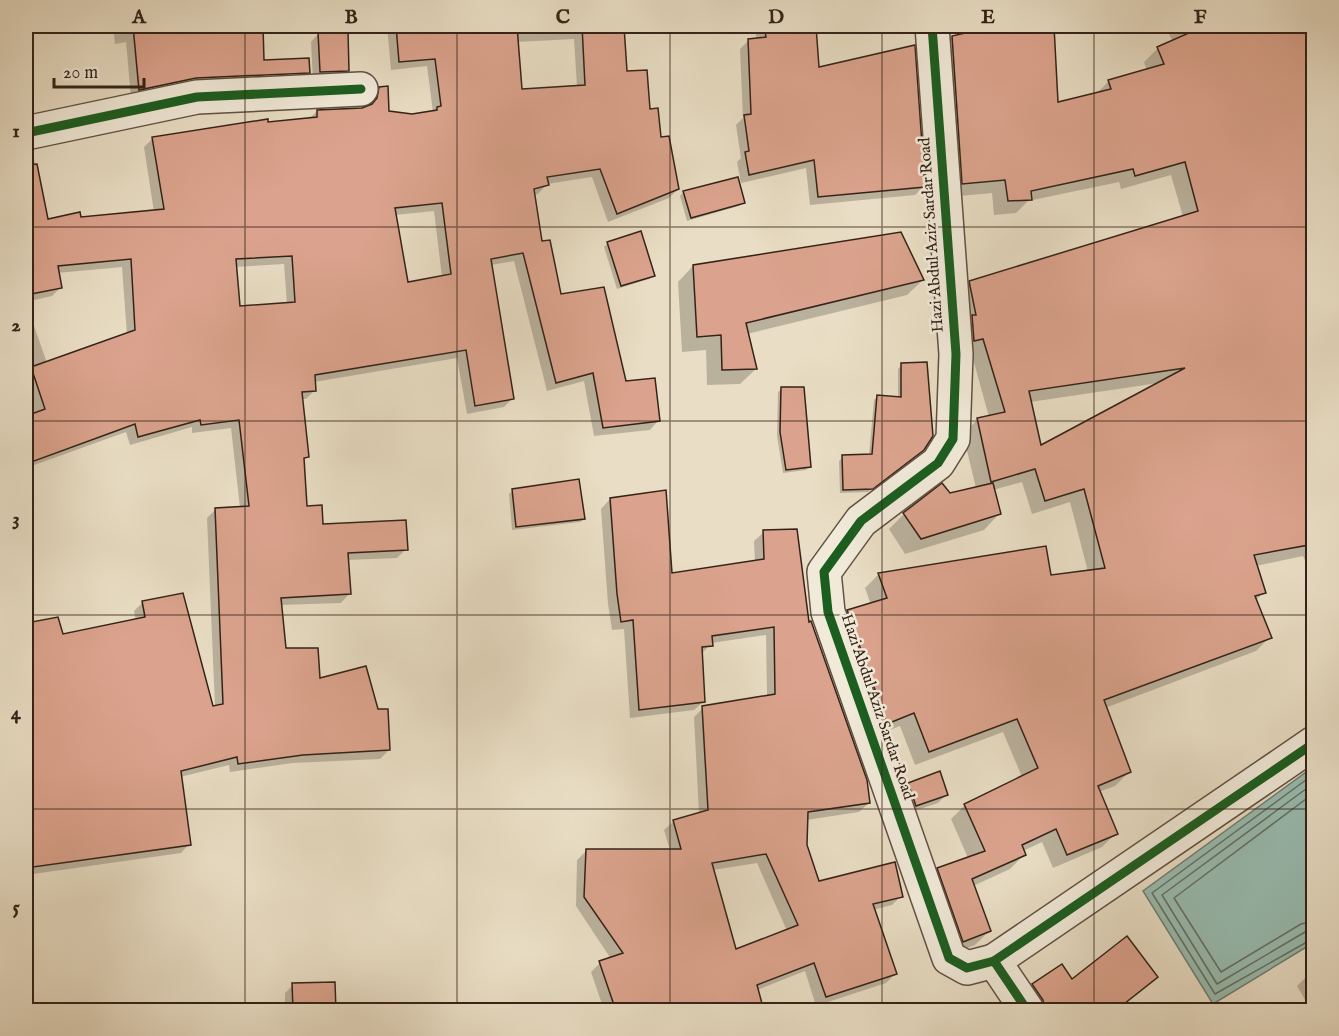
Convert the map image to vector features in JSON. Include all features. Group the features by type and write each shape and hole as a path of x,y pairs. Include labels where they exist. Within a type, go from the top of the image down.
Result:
{"street":[{"name":"Hazi Abdul Aziz Sardar Road","path":"932,26 956,354 952,439 938,463 861,521 824,572 828,612 949,958 980,965 1027,1011"},
{"path":"26,133 197,97 361,89"},
{"path":"980,965 1314,743"}],"water":[{"path":"1313,767 1313,943 1213,1004 1143,891"}],"building":[{"path":"133,26 263,26 264,60 309,58 310,73 196,78 139,90"},
{"path":"396,26 517,26 522,89 585,85 582,26 624,26 627,71 647,70 650,109 658,108 661,137 669,136 679,189 617,214 600,169 547,177 549,185 534,189 542,241 550,240 561,294 604,287 626,381 655,378 660,421 603,428 593,373 556,383 523,253 491,259 514,399 475,406 466,350 315,375 316,391 302,392 309,457 304,458 307,506 322,505 323,524 406,520 408,550 348,553 351,594 281,598 286,648 318,648 320,678 366,666 378,709 388,709 390,750 303,755 238,764 237,757 181,771 191,845 26,868 26,623 58,617 63,634 145,617 142,601 183,593 213,706 223,704 215,508 249,506 239,420 201,425 200,420 138,437 135,424 26,464 26,416 45,409 31,367 135,330 131,259 58,266 62,288 26,295 26,165 37,164 48,219 80,212 81,217 164,209 152,137 268,119 268,122 317,117 317,110 362,108 372,104 377,98 379,87 388,86 389,111 412,114 437,110 437,107 441,106 435,59 399,62","holes":["442,203 451,274 408,282 395,208","292,256 295,302 240,306 236,259"]},
{"path":"764,26 816,26 819,67 915,45 925,187 818,197 814,160 749,175 745,152 749,151 744,115 751,114 748,39 766,37"},
{"path":"995,26 1054,26 1058,102 1111,89 1108,80 1164,64 1157,47 1189,33 1185,26 1314,26 1314,544 1254,555 1266,593 1255,596 1272,638 1104,700 1131,772 1098,786 1118,834 1067,855 1056,829 1022,845 1026,855 972,879 991,931 963,942 937,868 985,851 964,804 1038,768 1017,719 929,752 914,713 887,724 847,610 887,598 878,573 1046,546 1051,575 1105,568 1084,489 1045,501 1035,469 991,482 977,418 1005,412 983,339 974,341 972,315 976,315 969,281 1198,211 1185,162 1135,176 1133,169 1031,191 1032,200 1008,201 1005,180 962,184 952,36","holes":["1185,368 1041,445 1029,391"]},
{"path":"348,31 349,71 320,72 318,32"},
{"path":"738,177 745,203 691,218 683,191"},
{"path":"641,231 655,276 621,286 607,242"},
{"path":"901,232 924,280 746,323 757,369 722,370 721,335 697,337 693,265"},
{"path":"927,362 933,436 924,450 873,489 843,490 842,455 872,454 877,395 901,397 901,363"},
{"path":"781,387 804,387 811,467 786,470 780,432"},
{"path":"579,479 585,519 516,527 512,489"},
{"path":"942,483 950,493 993,483 1001,514 921,539 903,513"},
{"path":"666,490 672,573 764,559 763,530 797,529 809,622 811,621 867,780 870,803 808,812 807,845 819,881 895,862 903,897 873,904 897,974 826,997 814,963 757,985 764,1011 616,1011 599,961 623,953 584,897 586,849 681,849 673,820 708,810 702,706 775,694 774,627 712,636 713,646 702,647 705,702 639,710 633,620 621,622 610,498","holes":["766,854 798,925 736,949 712,863"]},
{"path":"940,771 948,795 916,806 908,783"},
{"path":"1127,936 1158,977 1115,1011 1045,1011 1043,1000 1032,984 1062,964 1072,979"},
{"path":"335,982 336,1011 293,1011 292,983"}],"cycle path":[{"path":"932,26 956,354 953,439 938,463 861,521 824,572 828,612 949,958 967,968 994,961"},
{"path":"26,133 197,97 361,89"},
{"path":"1027,1010 994,961 1314,743"}]}
